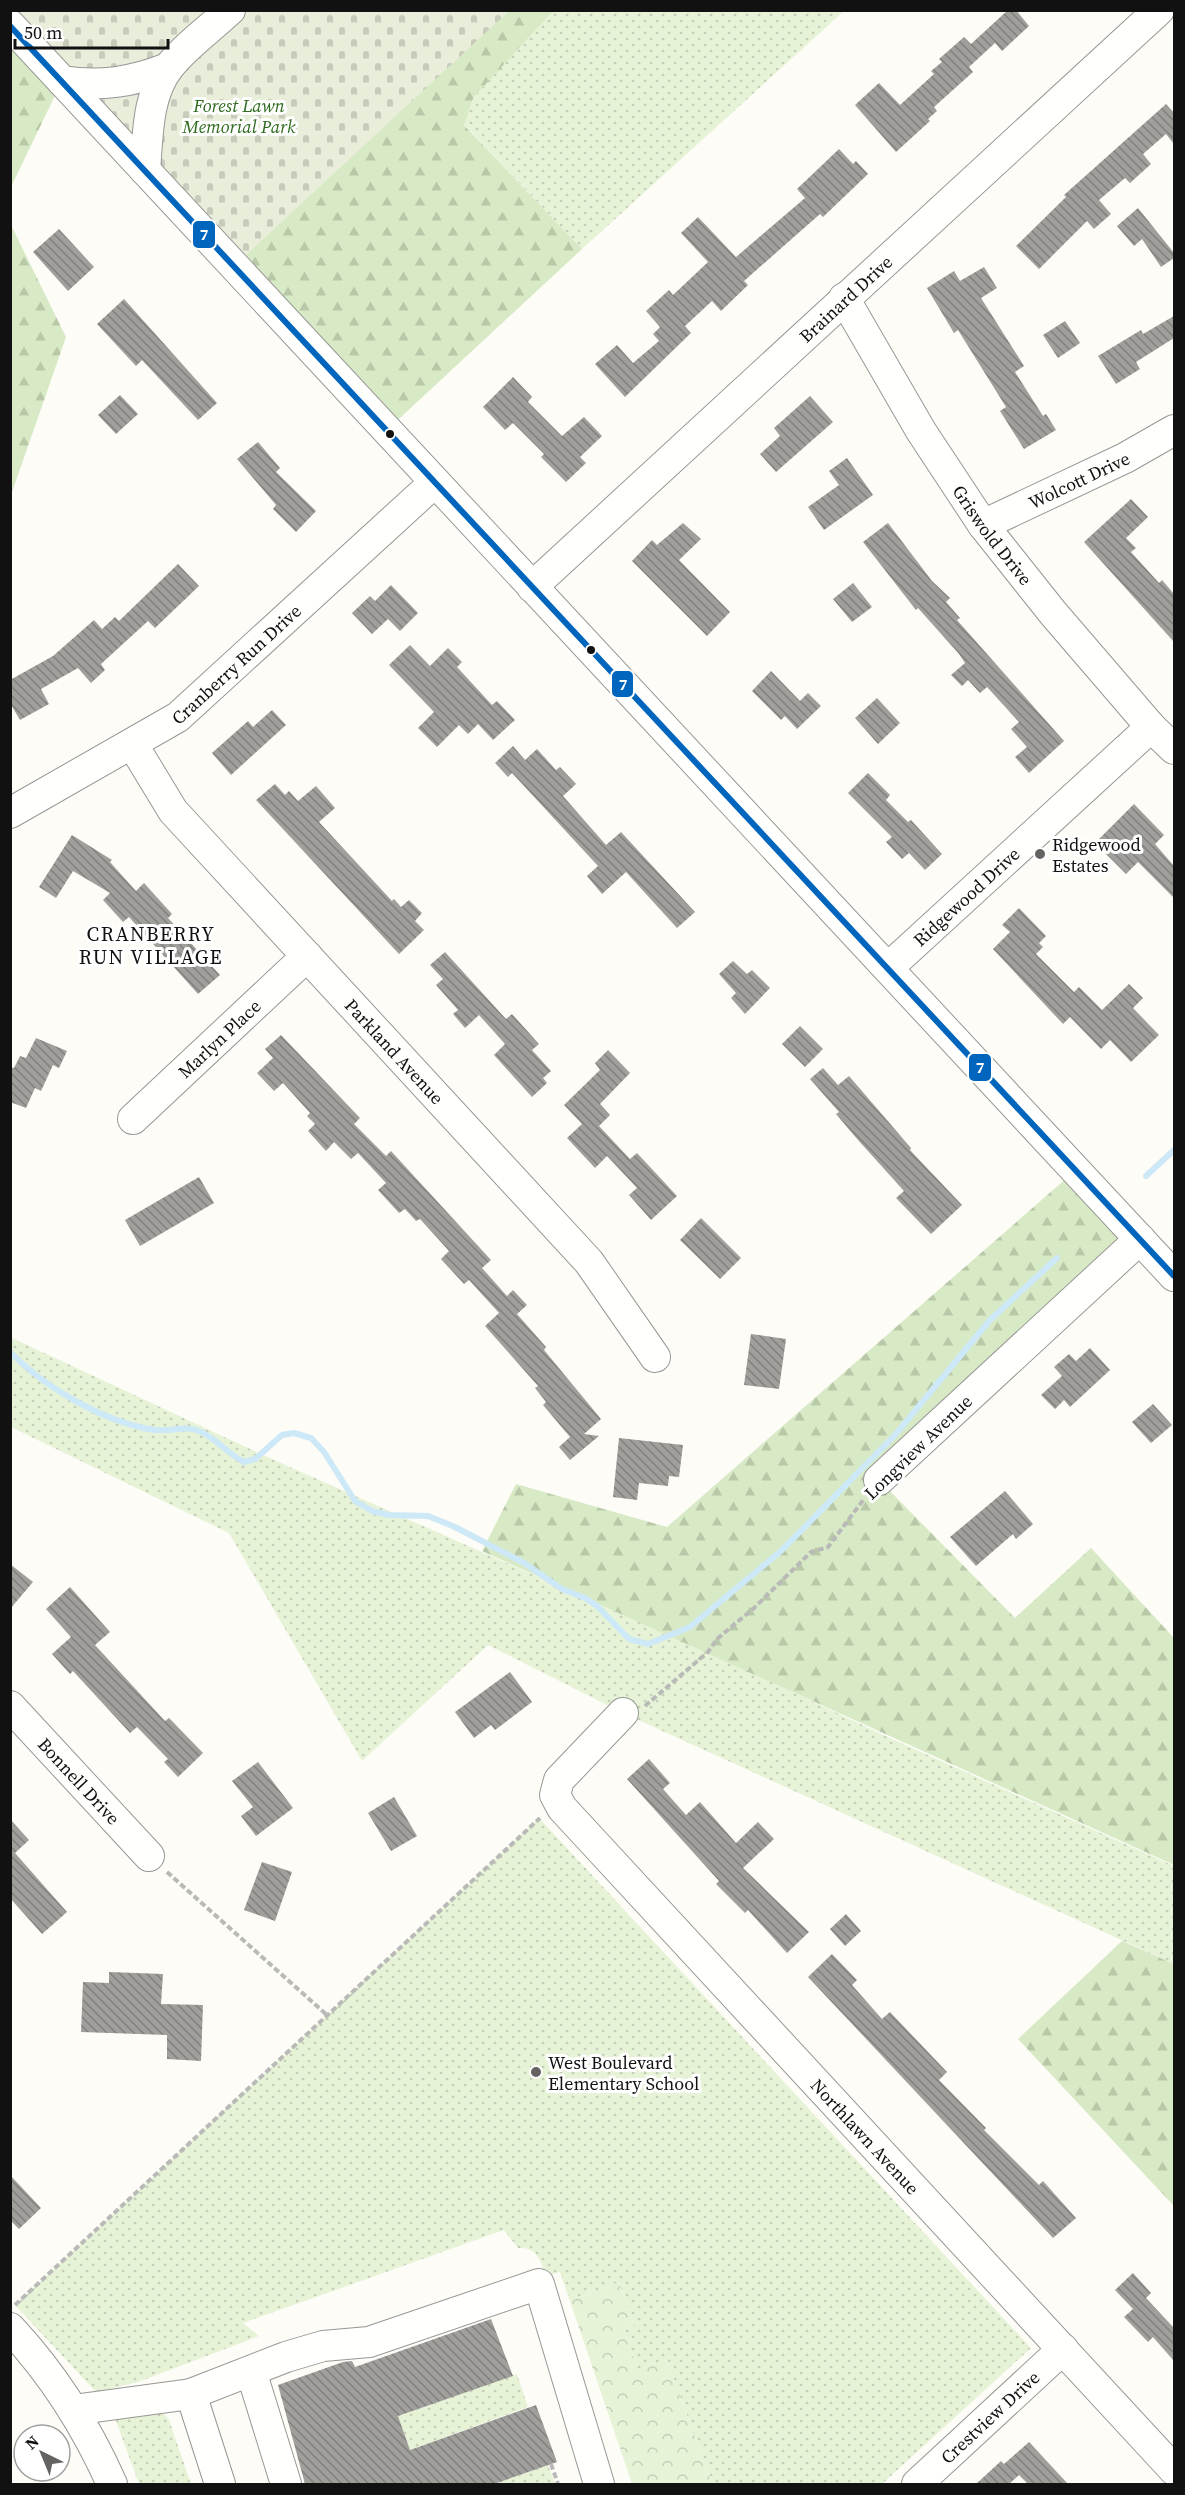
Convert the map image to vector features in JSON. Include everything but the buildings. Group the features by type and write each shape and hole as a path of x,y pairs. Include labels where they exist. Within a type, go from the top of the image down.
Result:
{"street":[{"path":"145,170 148,121 155,94 168,68 230,10"},
{"name":"Brainard Drive","path":"532,587 1159,10"},
{"path":"10,25 1174,1276"},
{"path":"62,81 89,85 110,84 138,80 168,68"},
{"name":"Griswold Drive","path":"844,298 921,431 983,525 1053,613 1151,727 1174,749"},
{"name":"Wolcott Drive","path":"983,525 1125,458 1174,430"},
{"name":"Cranberry Run Drive","path":"10,813 133,745 178,717 435,482"},
{"name":"Ridgewood Drive","path":"888,968 1151,727"},
{"name":"Parkland Avenue","path":"133,745 173,811 589,1262 655,1357"},
{"name":"Marlyn Place","path":"133,1119 307,956"},
{"name":"Longview Avenue","path":"879,1480 1140,1239"},
{"name":"Bonnell Drive","path":"10,1706 149,1856"},
{"path":"558,1800 555,1795 559,1780 623,1713"},
{"name":"Northlawn Avenue","path":"558,1800 594,1844 1174,2469"},
{"path":"73,2410 191,2394 323,2346 369,2342 538,2284 599,2484"},
{"path":"13,2317 73,2410 105,2482"},
{"name":"Crestview Drive","path":"924,2482 1063,2349"},
{"path":"251,2371 286,2484"},
{"path":"191,2394 220,2484"}],"path":[{"name":"Longview Avenue","path":"623,1713 632,1714 650,1702 708,1652 717,1639 754,1608 811,1552 828,1547 879,1480"},
{"path":"13,2317 327,2015 558,1800"},
{"path":"149,1856 327,2015"},
{"path":"551,2464 558,2484"}],"green space":[{"name":"Forest Lawn Memorial Park","path":"11,10 509,11 234,266 11,25"},
{"path":"11,11 62,81 11,187"},
{"path":"357,11 553,11 473,98 464,125 582,249 387,430 145,170"},
{"path":"509,11 844,11 582,249 428,86"},
{"path":"11,225 66,337 11,495"},
{"path":"1076,1170 1140,1239 879,1480 1015,1618 1091,1548 1174,1638 1174,1865 482,1551 516,1484 667,1527"},
{"path":"10,1337 265,1456 708,1652 888,1737 1174,1866 1174,1964 623,1713 488,1645 362,1761 229,1533 11,1427"},
{"name":"West Boulevard Elementary School","path":"539,1818 1031,2348 882,2484 712,2484 667,2360 638,2371 624,2330 634,2325 619,2282 570,2301 560,2272 546,2276 534,2252 518,2248 504,2230 243,2323 259,2336 138,2382 96,2392 15,2305"},
{"path":"1122,1941 1174,1964 1174,2206 1018,2039"},
{"path":"619,2282 634,2325 624,2330 638,2370 667,2360 712,2484 632,2484 570,2301"},
{"path":"517,2374 528,2407 410,2450 398,2416"},
{"path":"161,2411 169,2420 191,2484 139,2484 116,2421 119,2416"},
{"path":"548,2465 555,2484 494,2484"}],"waterway":[{"path":"1146,1176 1174,1150"},
{"path":"10,1352 40,1378 76,1402 115,1420 135,1426 154,1430 194,1429 211,1438 244,1462 255,1459 282,1435 294,1433 311,1438 324,1452 355,1501 372,1511 389,1515 428,1516 455,1527 524,1563 562,1589 585,1598 597,1606 629,1639 648,1644 690,1627 781,1551 895,1435 990,1320 1057,1258"}],"transit line":[{"name":"7","path":"10,26 1174,1276"}],"place":[{"name":"Ridgewood Estates","path":"1040,854"},
{"name":"West Boulevard Elementary School","path":"536,2072"}],"district":[{"name":"CRANBERRY RUN VILLAGE","path":"151,946"}]}
